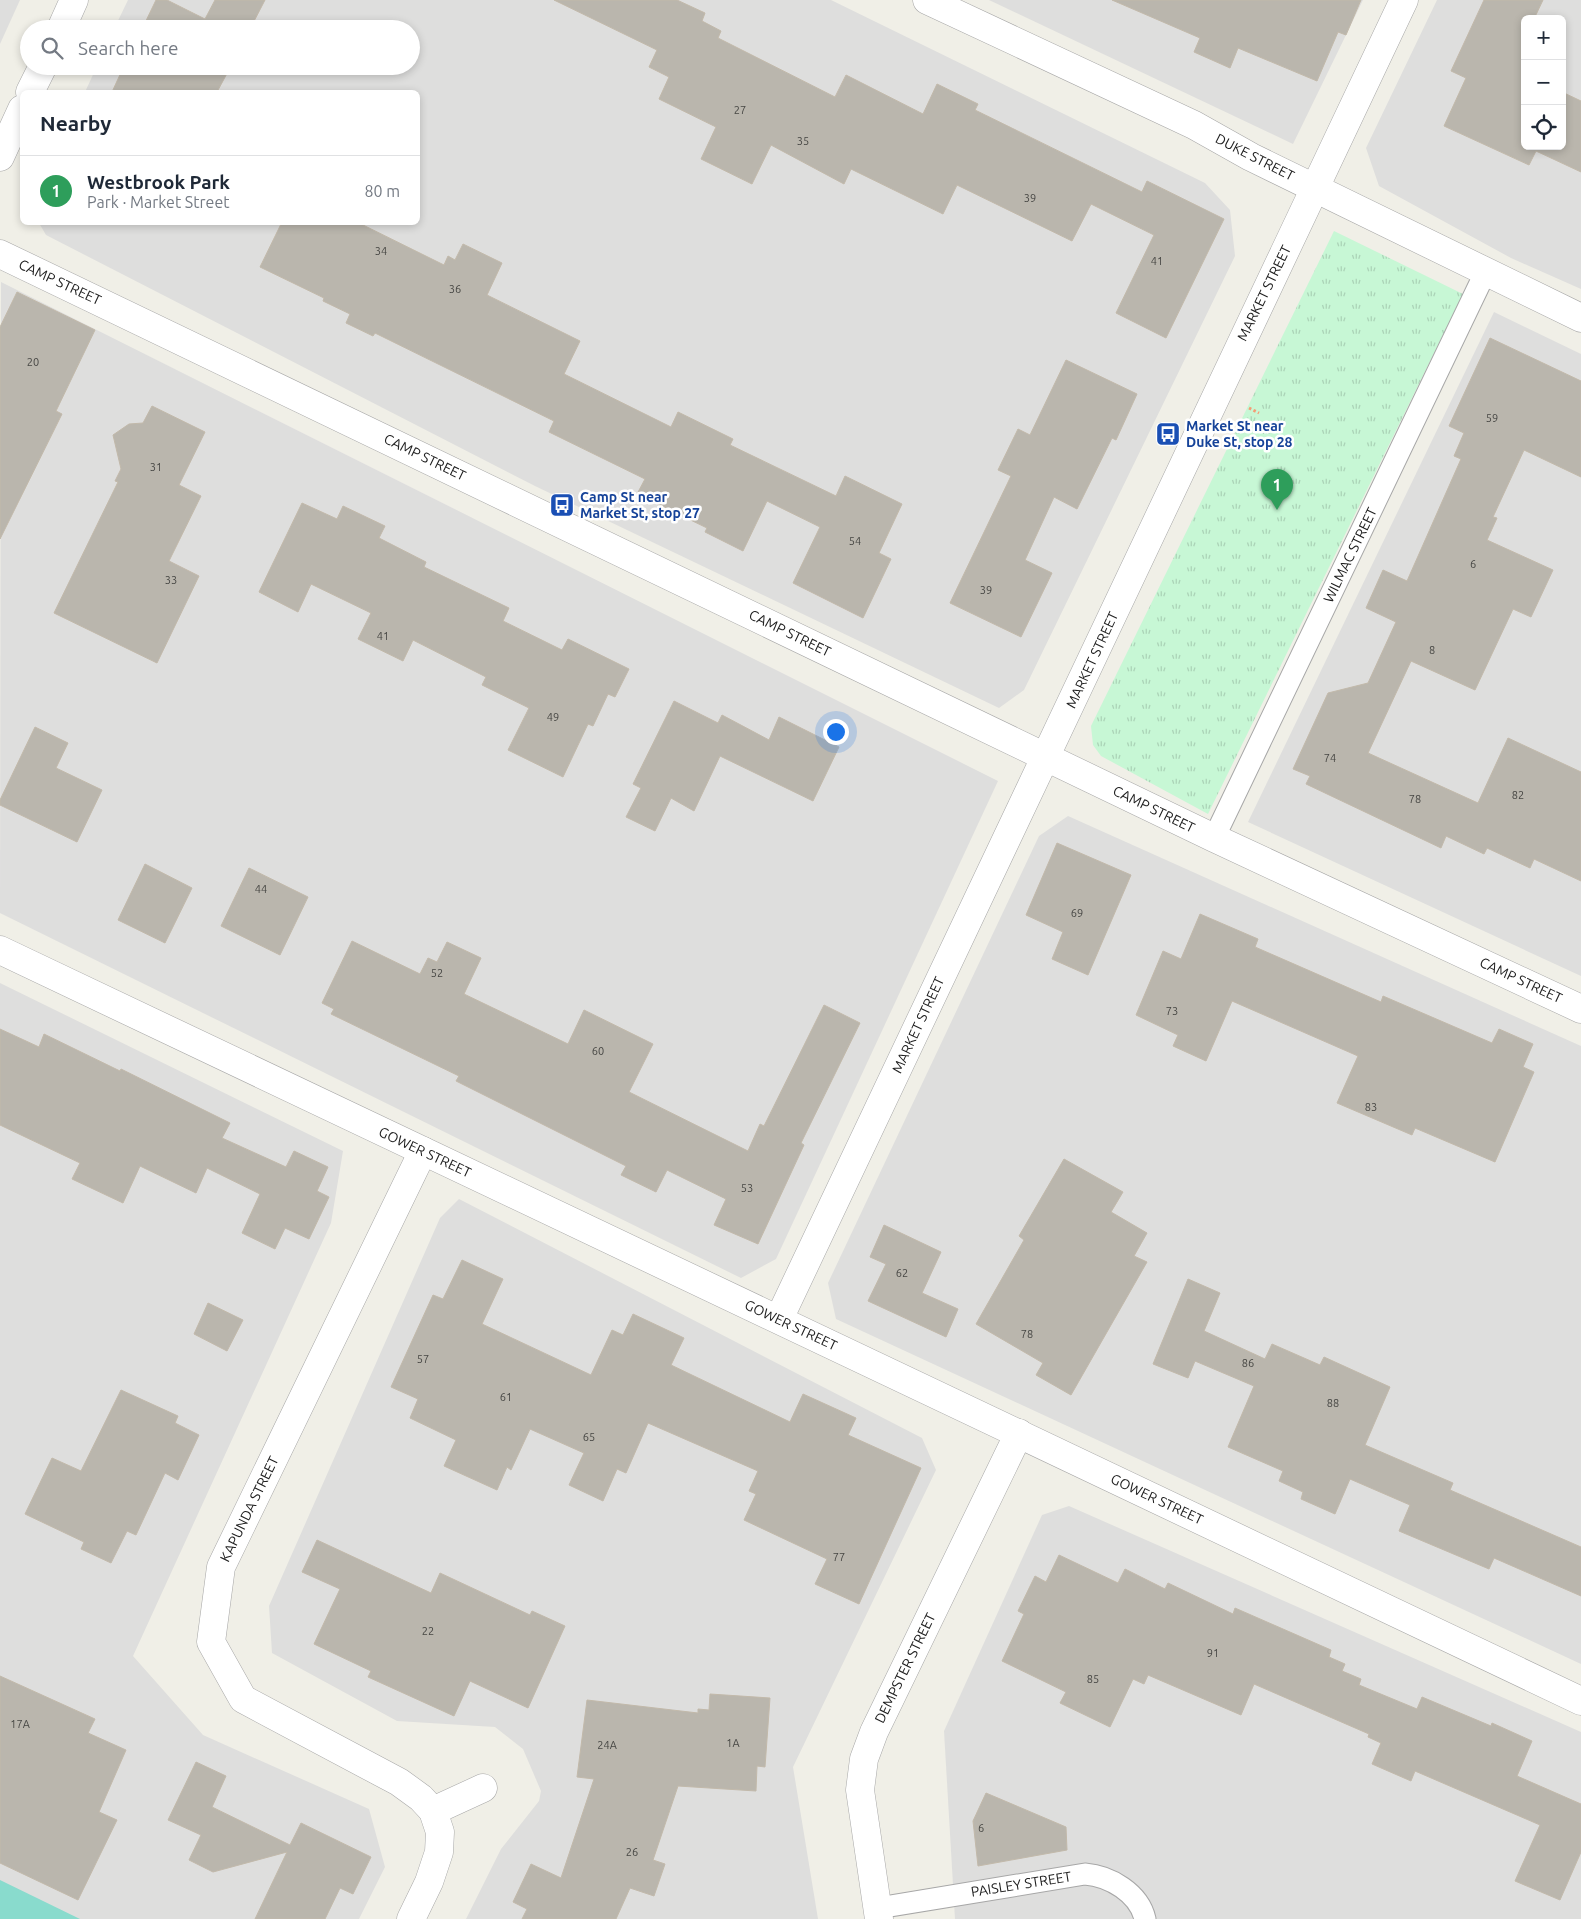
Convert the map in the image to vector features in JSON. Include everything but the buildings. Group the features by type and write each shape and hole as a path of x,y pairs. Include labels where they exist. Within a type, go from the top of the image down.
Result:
{"street":[{"path":"64,20 74,0"},
{"name":"DUKE STREET","path":"927,0 1194,126 1251,157 1485,273 1581,318"},
{"name":"MARKET STREET","path":"779,1319 1404,0"},
{"path":"31,90 38,75"},
{"path":"0,157 20,113"},
{"name":"CAMP STREET","path":"0,254 1214,838 1581,1009"},
{"name":"GOWER STREET","path":"0,950 1581,1701"},
{"name":"KAPUNDA STREET","path":"411,1919 430,1882 439,1852 440,1832 433,1811 421,1798 399,1782 243,1700 211,1642 221,1567 423,1151"},
{"name":"DEMPSTER STREET","path":"878,1914 861,1805 861,1776 864,1759 874,1732 1019,1433"},
{"path":"433,1811 483,1788"}],"lane":[{"name":"WILMAC STREET","path":"1214,838 1485,273"},
{"name":"PAISLEY STREET","path":"878,1914 1085,1874 1102,1877 1126,1890 1136,1901 1145,1919"}],"shaded area":[{"path":"0,0 20,0 0,44"},
{"path":"128,0 831,0 1205,183 1230,210 1235,256 1024,690 999,708 535,486 46,235 40,225 420,225 420,90 86,90 93,75 420,75 420,20 118,20"},
{"path":"989,0 1363,0 1293,144"},
{"path":"1437,0 1581,0 1581,289 1511,258 1379,186 1366,148"},
{"path":"1,282 998,781 776,1259 741,1278 0,913"},
{"path":"1494,312 1581,354 1581,976 1248,822"},
{"path":"1068,816 1581,1046 1581,1664 836,1319 828,1283 1039,836"},
{"path":"0,983 343,1151 331,1223 133,1656 203,1735 369,1809 385,1867 359,1919 0,1919"},
{"path":"459,1199 922,1438 936,1470 793,1767 818,1919 466,1919 501,1849 539,1801 541,1791 523,1749 495,1727 397,1721 272,1653 269,1606 440,1218"},
{"path":"1069,1506 1581,1732 1581,1919 955,1919 944,1731 1042,1515"},
{"path":"0,1880 80,1919 0,1919"}],"green space":[{"path":"1334,231 1463,294 1208,814 1101,756 1093,745 1091,726"}],"place":[{"name":"Market St near Duke St, stop 28","path":"1168,434"},
{"name":"Camp St near Market St, stop 27","path":"562,505"},
{"name":"Westbrook Park","path":"1277,510"}]}
